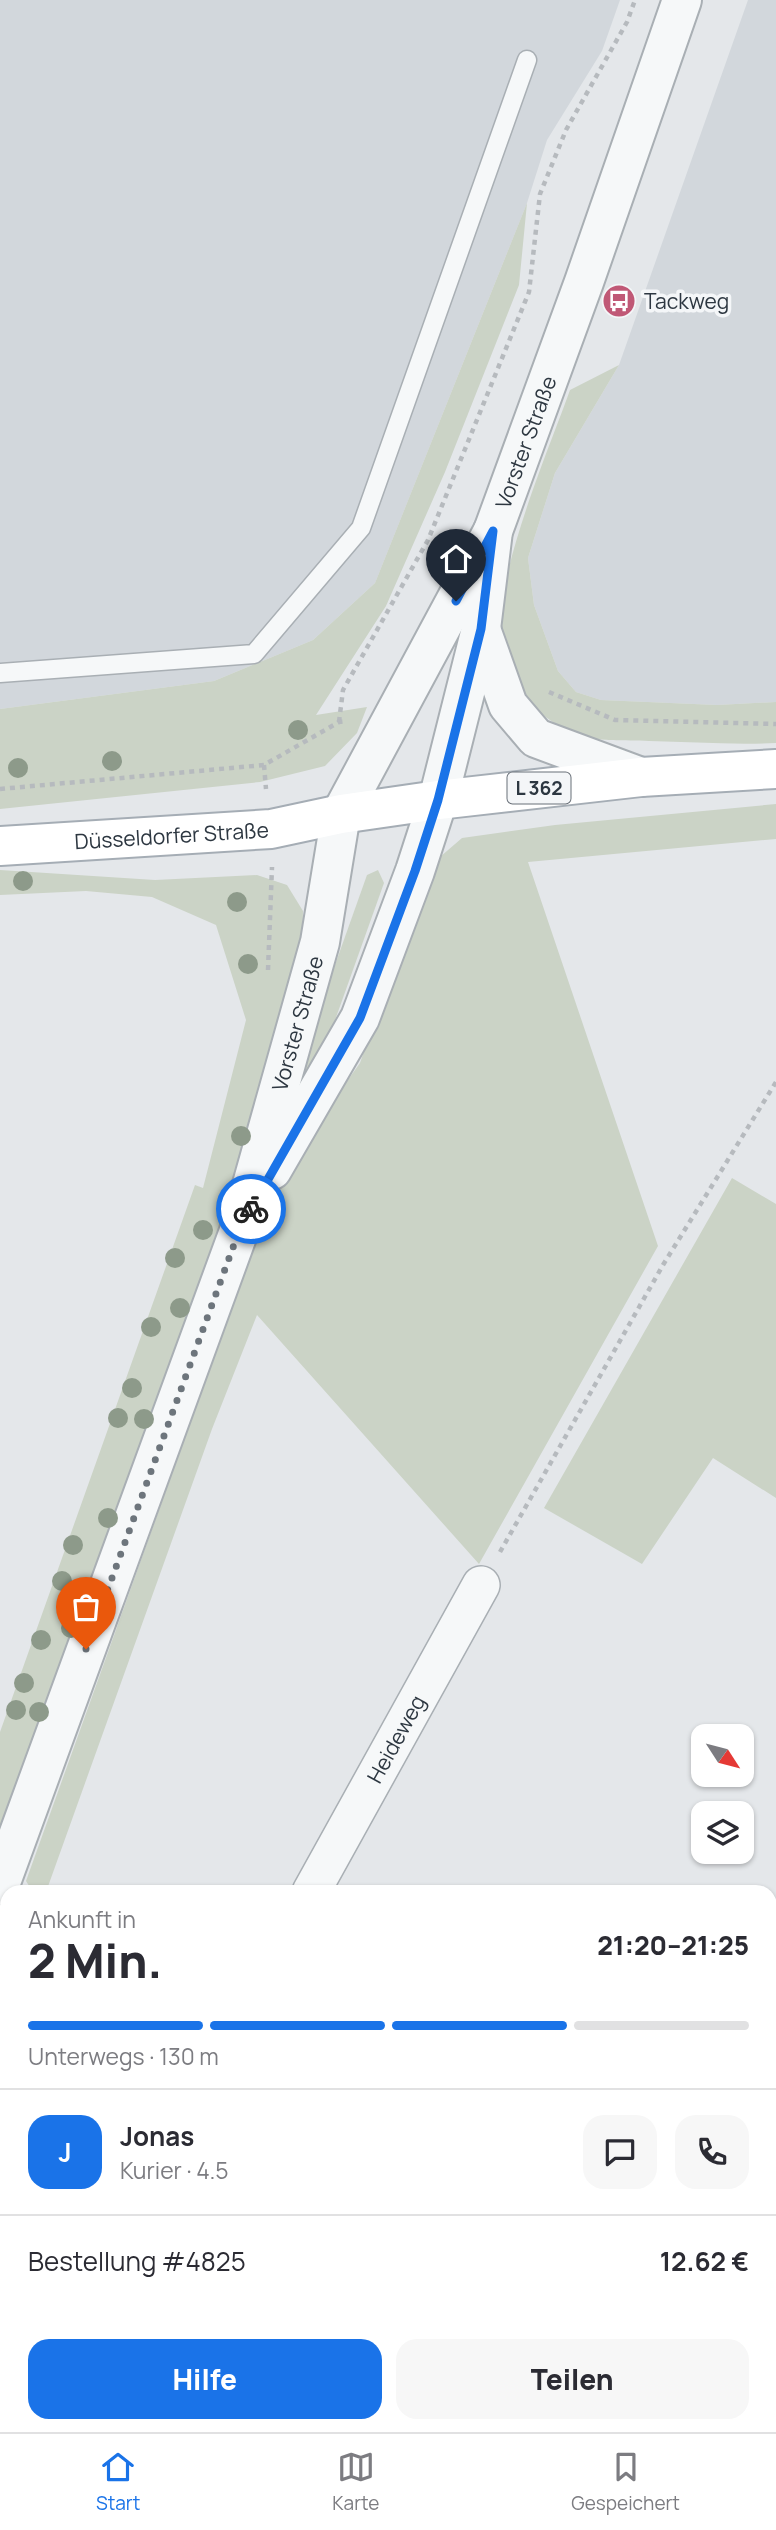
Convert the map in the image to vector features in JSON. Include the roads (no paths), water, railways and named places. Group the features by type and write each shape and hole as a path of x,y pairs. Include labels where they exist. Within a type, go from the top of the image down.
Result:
{"main road":[{"name":"Düsseldorfer Straße","path":"0,846 271,829 341,814 438,800 641,777 776,769"}],"street":[{"name":"Vorster Straße","path":"239,1231 303,1114 360,1018 415,871 438,800 481,629 493,531 584,282 682,0"},
{"path":"341,814 493,531"},
{"name":"L 362","path":"481,629 508,705 536,737 641,777"},
{"name":"Vorster Straße","path":"0,1885 239,1231 320,942 341,814"},
{"name":"Heideweg","path":"314,1885 481,1585"}],"lane":[{"path":"0,673 254,654 361,528 527,60"}],"place":[{"name":"Tackweg","path":"619,301"}]}
